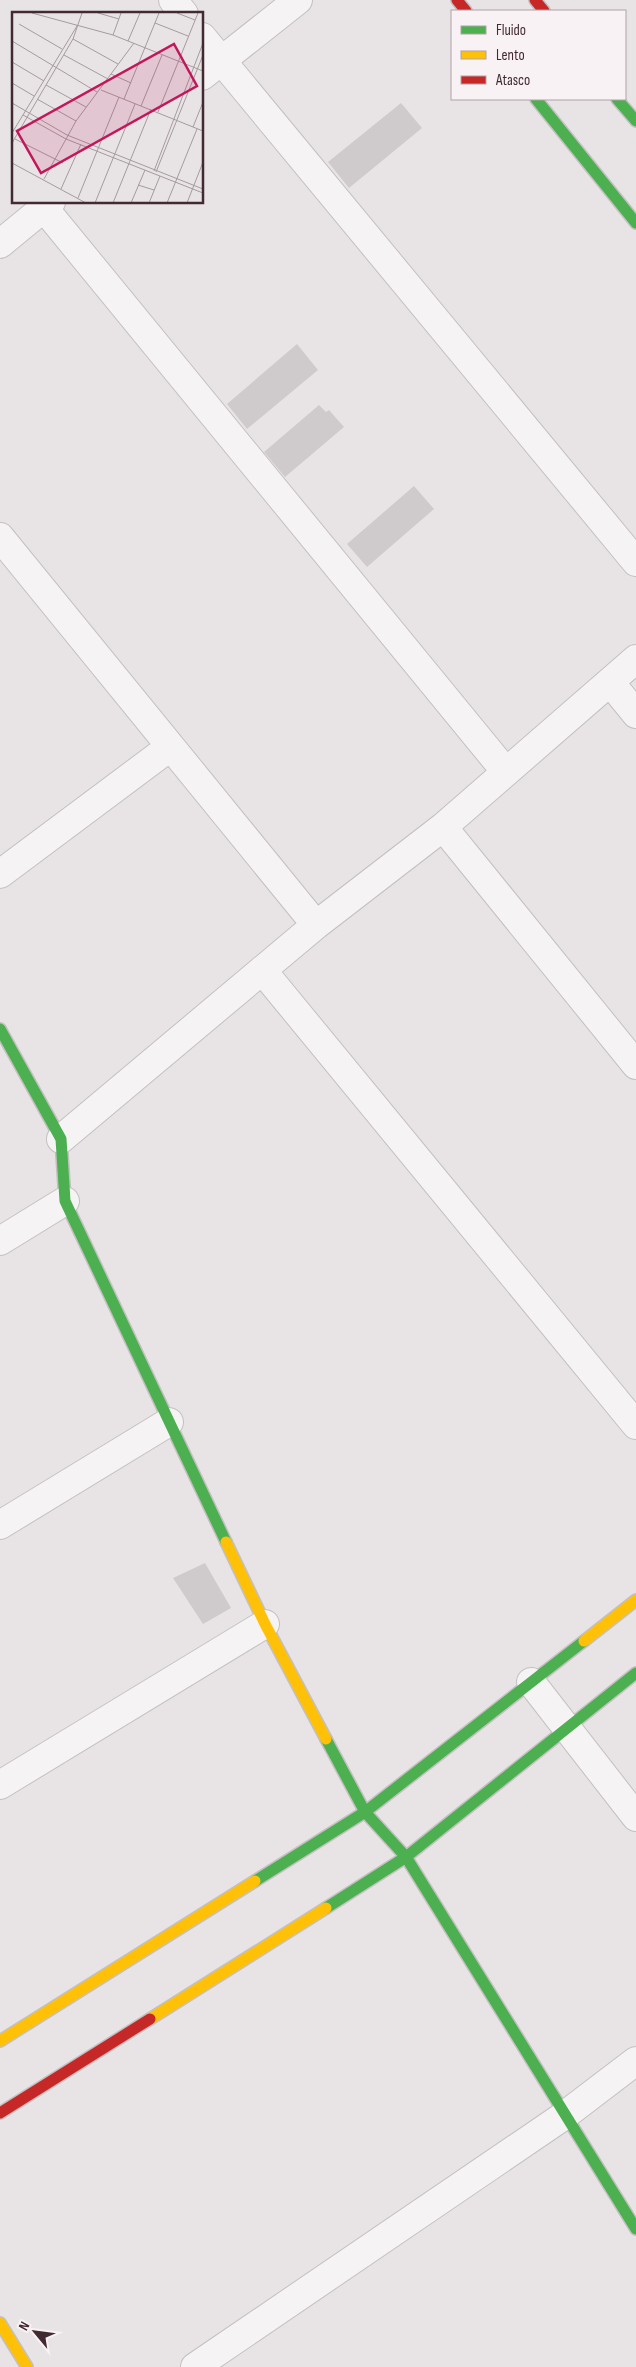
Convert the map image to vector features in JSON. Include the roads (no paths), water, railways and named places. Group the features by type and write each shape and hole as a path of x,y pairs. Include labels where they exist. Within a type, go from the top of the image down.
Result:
{"street":[{"path":"173,0 182,12"},
{"path":"212,68 298,0"},
{"path":"457,0 465,10"},
{"path":"535,0 543,10"},
{"path":"204,43 212,68 636,562"},
{"path":"537,100 636,223"},
{"path":"618,100 636,121"},
{"path":"0,244 48,205 506,772"},
{"path":"0,537 316,925"},
{"path":"61,1138 316,925 443,826 636,659"},
{"path":"610,682 636,714"},
{"path":"0,874 170,748"},
{"path":"443,826 636,1065"},
{"path":"262,970 636,1425"},
{"path":"0,1029 61,1138 64,1201 265,1624 365,1812 406,1858 636,2229"},
{"path":"0,1242 64,1201"},
{"path":"0,1525 169,1422"},
{"path":"0,2041 365,1812 636,1600"},
{"path":"0,1785 265,1624"},
{"path":"0,2113 406,1858 636,1673"},
{"path":"531,1682 636,1817"},
{"path":"195,2367 564,2115 636,2061"},
{"path":"0,2323 27,2367"}]}
